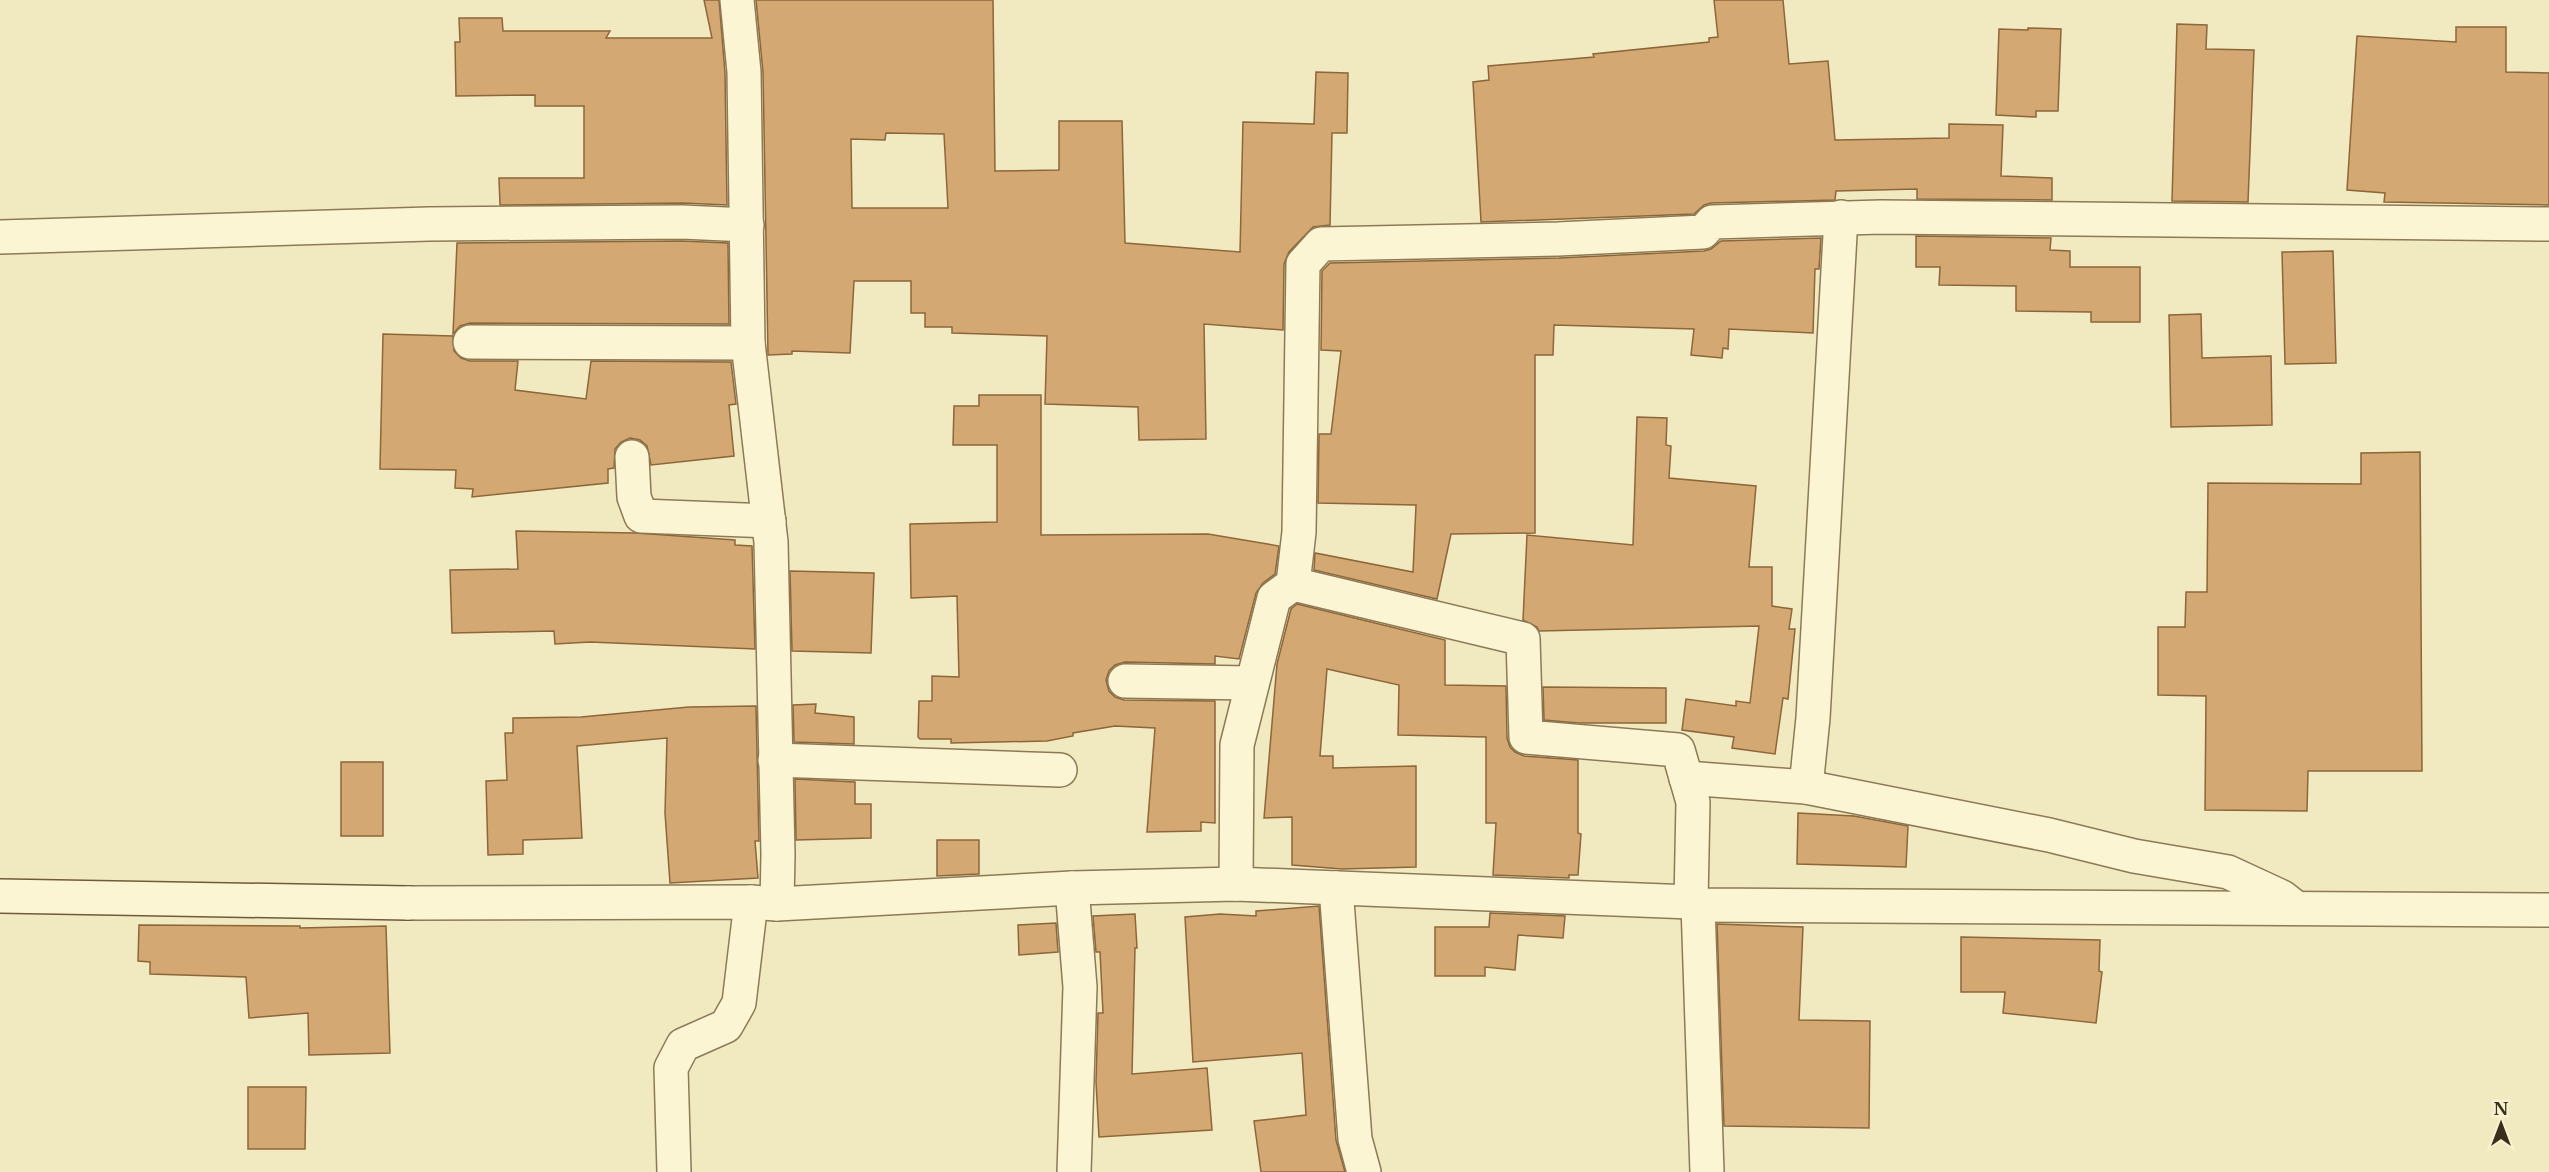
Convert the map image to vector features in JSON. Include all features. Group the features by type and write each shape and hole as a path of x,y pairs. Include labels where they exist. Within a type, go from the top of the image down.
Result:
{"street":[{"path":"674,1172 671,1068 683,1045 726,1026 739,1003 778,854 771,542 748,343 744,72 737,0"},
{"path":"1236,884 1237,745 1274,598 1293,584 1299,532 1303,264 1321,244 1558,239 1703,232 1712,222 1841,217 2549,224"},
{"path":"1806,787 1813,706 1841,217"},
{"path":"0,237 429,224 682,222 747,225"},
{"path":"470,342 748,343"},
{"path":"632,457 634,497 641,516 769,521"},
{"path":"1293,584 1523,639 1527,737 1678,750 1693,802 1694,904 1707,1172"},
{"path":"1125,681 1251,683"},
{"path":"775,760 1060,770"},
{"path":"1686,778 1806,787 2049,835 2134,856 2228,872 2282,897 2298,909"},
{"path":"0,896 408,903 764,903 1072,888 1236,884 1694,904 2549,910"},
{"path":"1072,888 1080,987 1074,1172"},
{"path":"1336,888 1355,1139 1364,1172"}],"building":[{"path":"704,0 719,0 725,73 727,205 682,203 500,205 499,178 584,178 584,106 535,106 535,95 456,96 455,42 460,42 459,18 502,18 503,31 610,31 606,38 712,38"},
{"path":"756,0 993,0 995,171 1059,170 1059,121 1122,121 1125,243 1240,252 1243,122 1314,124 1316,72 1348,73 1347,133 1332,133 1330,225 1313,227 1289,252 1284,264 1283,330 1204,324 1206,439 1139,440 1138,407 1045,404 1047,336 952,333 952,327 925,327 925,313 911,313 911,281 854,281 850,353 792,351 792,354 768,355 763,72","holes":["886,133 944,134 948,208 852,208 851,139 885,140"]},
{"path":"1714,0 1783,0 1789,64 1828,61 1835,140 1949,138 1949,124 2003,125 2001,176 2052,178 2052,200 1917,199 1917,189 1836,191 1835,200 1711,203 1704,205 1694,214 1481,222 1473,82 1489,80 1488,66 1594,57 1593,54 1709,42 1709,38 1718,37"},
{"path":"2177,24 2207,25 2206,49 2254,50 2248,202 2172,201"},
{"path":"2456,27 2506,27 2506,72 2549,73 2549,205 2384,202 2385,193 2347,190 2357,36 2456,42"},
{"path":"2028,28 2061,29 2058,111 2036,111 2036,117 1996,115 1999,29 2028,30"},
{"path":"1916,236 2051,238 2050,250 2070,251 2070,267 2140,267 2140,322 2091,322 2091,312 2016,311 2016,286 1939,285 1940,267 1916,267"},
{"path":"1821,238 1819,269 1815,269 1813,333 1729,329 1728,349 1723,348 1722,358 1691,355 1694,329 1554,325 1553,355 1535,355 1535,533 1451,534 1437,599 1314,570 1315,553 1413,572 1416,505 1318,503 1319,434 1331,434 1341,351 1321,350 1322,271 1330,263 1559,258 1704,251 1711,249 1721,241"},
{"path":"682,241 728,243 729,324 470,323 460,326 453,334 457,243"},
{"path":"2333,251 2336,363 2285,364 2282,252"},
{"path":"2201,314 2202,358 2271,356 2272,425 2171,427 2169,315"},
{"path":"383,334 453,336 454,351 461,358 470,361 518,361 515,390 586,399 591,361 731,362 736,404 729,405 734,456 651,465 647,446 640,440 630,438 621,442 615,449 614,468 608,469 608,483 472,497 473,489 455,488 456,470 380,469"},
{"path":"979,395 1041,395 1041,535 1208,534 1279,546 1275,574 1263,583 1256,593 1239,659 1215,656 1215,664 1125,662 1115,665 1109,671 1106,680 1109,691 1115,697 1124,700 1215,701 1215,823 1201,822 1201,831 1147,832 1155,728 1115,726 1073,733 1073,736 1047,741 951,743 951,739 920,739 918,737 919,701 932,701 932,676 959,677 957,596 911,598 910,524 997,522 997,445 953,445 954,406 979,406"},
{"path":"1637,417 1667,418 1666,445 1671,446 1669,478 1756,486 1749,567 1772,567 1772,606 1792,609 1789,629 1795,629 1788,699 1783,698 1775,754 1732,748 1734,737 1682,730 1686,699 1736,706 1736,701 1750,703 1759,626 1539,631 1537,627 1523,620 1527,535 1633,545"},
{"path":"2420,452 2422,771 2308,771 2307,811 2205,810 2206,696 2158,695 2158,627 2185,627 2186,592 2207,592 2208,483 2361,484 2361,453"},
{"path":"516,531 636,533 735,540 735,545 752,546 755,649 590,642 555,644 554,631 452,633 450,570 518,569"},
{"path":"790,571 874,573 871,653 792,651"},
{"path":"1297,604 1445,640 1445,685 1506,686 1507,738 1510,747 1524,756 1578,760 1578,833 1581,834 1578,875 1569,875 1569,878 1493,875 1496,823 1486,823 1486,737 1398,735 1399,685 1327,669 1320,756 1333,756 1333,768 1416,766 1416,867 1342,869 1292,865 1292,817 1264,818 1277,664 1291,609"},
{"path":"1543,687 1666,688 1666,723 1578,723 1544,720"},
{"path":"816,704 815,713 854,717 854,744 794,742 793,705"},
{"path":"756,706 759,841 755,841 758,878 670,883 665,813 667,738 577,746 582,838 523,840 523,854 488,855 486,781 507,780 505,733 513,733 513,718 581,717 689,707"},
{"path":"341,762 383,762 383,836 341,836"},
{"path":"795,779 855,782 855,804 871,804 871,838 796,840"},
{"path":"1798,813 1854,816 1908,826 1906,867 1797,864"},
{"path":"937,840 979,840 979,874 937,876"},
{"path":"1319,906 1336,1140 1345,1172 1261,1172 1254,1121 1306,1115 1302,1053 1193,1062 1185,917 1220,914 1256,916 1256,911"},
{"path":"1490,913 1565,916 1563,938 1518,935 1515,970 1485,967 1485,976 1435,976 1435,927 1489,927"},
{"path":"1135,914 1137,948 1135,948 1132,1074 1207,1068 1212,1130 1099,1137 1096,1082 1098,1013 1103,1013 1100,952 1096,952 1093,916"},
{"path":"1056,923 1058,952 1019,955 1018,925"},
{"path":"1717,924 1803,927 1799,1020 1870,1021 1869,1128 1724,1126"},
{"path":"139,925 300,926 300,928 386,926 390,1053 309,1055 308,1013 249,1018 246,977 150,974 150,962 138,961"},
{"path":"1961,937 2100,940 2099,971 2102,972 2096,1023 2003,1013 2005,992 1961,992"},
{"path":"248,1087 306,1087 305,1149 248,1149"}]}
